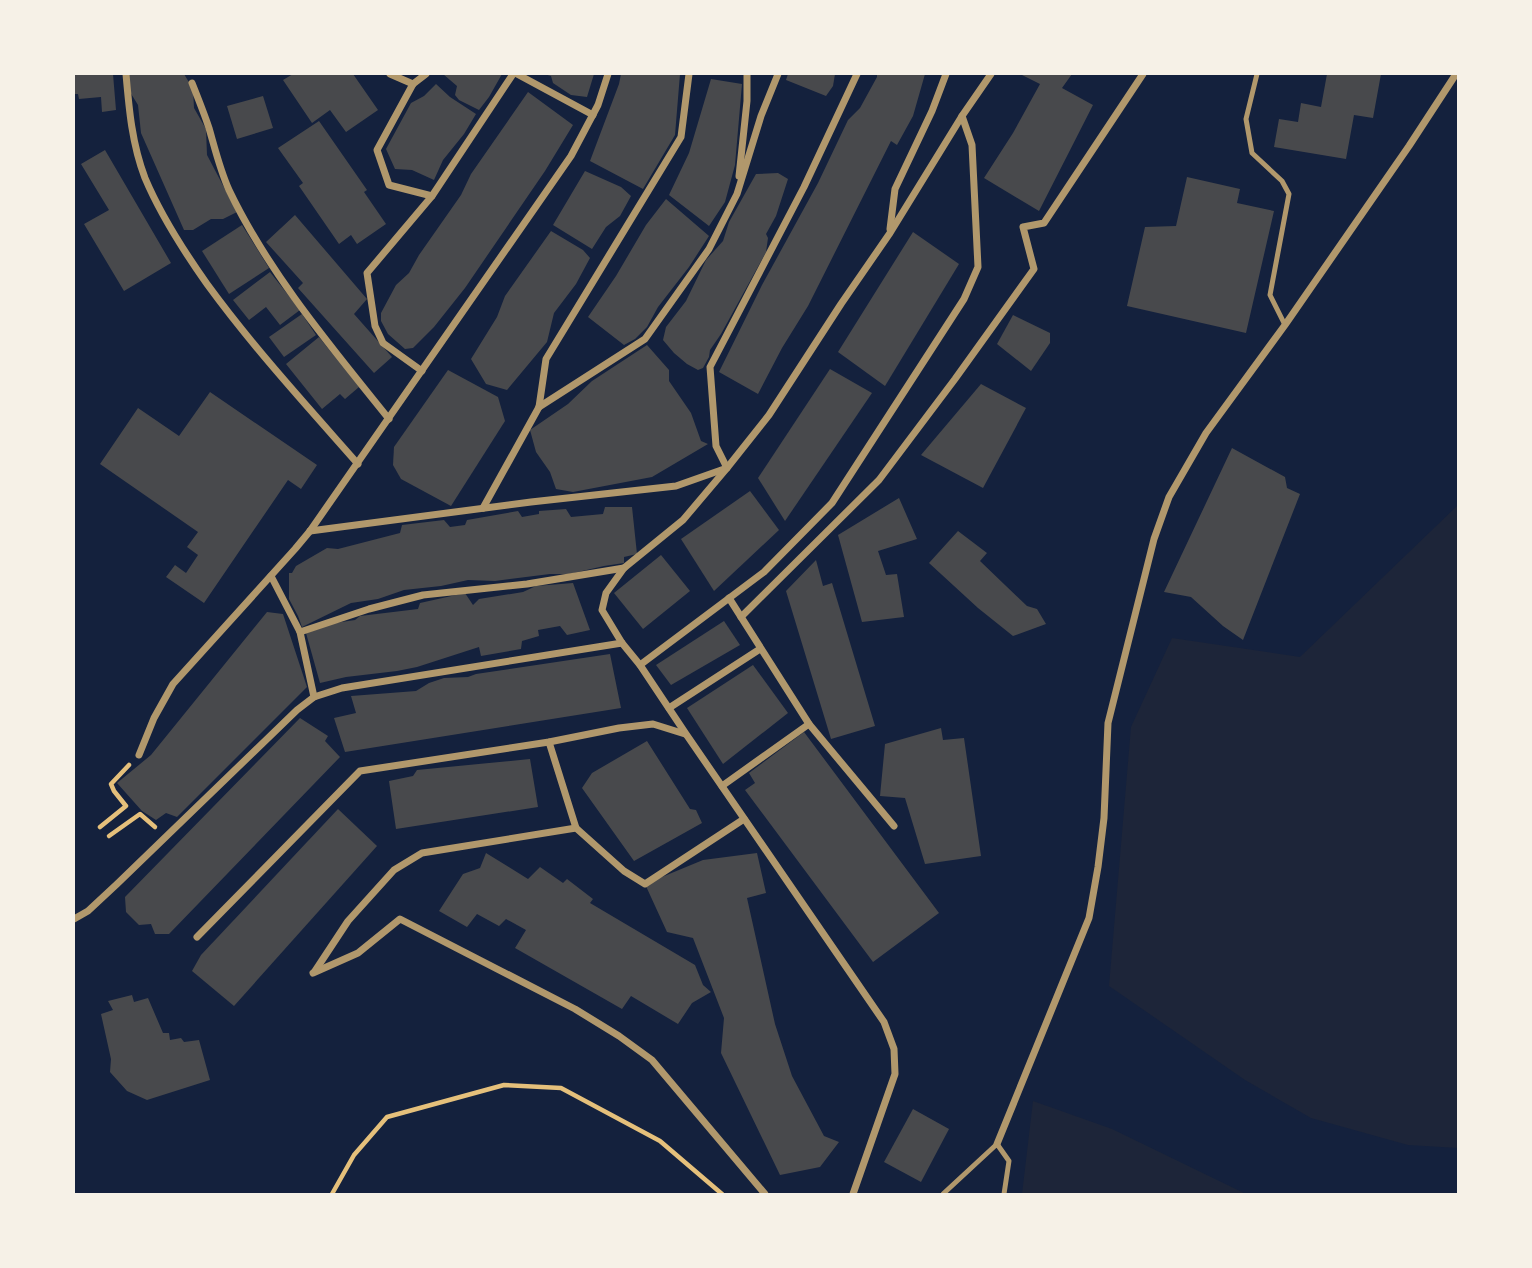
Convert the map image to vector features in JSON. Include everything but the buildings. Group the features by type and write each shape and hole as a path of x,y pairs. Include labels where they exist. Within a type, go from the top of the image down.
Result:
{"street":[{"path":"126,74 130,119 140,163 156,203 176,239 258,350 358,464"},
{"path":"390,74 413,84"},
{"path":"426,74 413,84 377,150 389,185 432,196"},
{"path":"422,371 383,343 375,326 367,273 432,196 515,74 593,115"},
{"path":"139,755 154,718 173,684 310,531 571,156 598,105 608,74"},
{"path":"483,508 540,407 546,359 681,137 689,74"},
{"path":"737,194 747,101 747,74"},
{"path":"540,407 645,339 709,249 737,194 761,116 778,74"},
{"path":"727,468 716,446 710,367 804,187 856,74"},
{"path":"890,233 895,188 932,111 946,74"},
{"path":"853,1195 895,1073 894,1049 884,1022 640,664 622,643 602,610 606,593 624,568 683,520 769,415 890,233 991,74"},
{"path":"741,617 879,480 955,379 1034,269 1023,228 1044,223 1143,74"},
{"path":"997,1144 1089,918 1104,818 1108,723 1154,539 1169,497 1206,433 1285,325 1456,74"},
{"path":"192,83 222,174 246,222 279,275 345,365 389,419"},
{"path":"640,664 764,572 832,503 964,299 978,267 972,145 962,116"},
{"path":"310,531 676,485 727,468"},
{"path":"300,632 369,609 423,595 527,584 624,568"},
{"path":"271,576 300,632 314,697"},
{"path":"729,598 809,723 894,825"},
{"path":"74,919 88,911 296,710 314,697 342,688 622,643"},
{"path":"669,708 760,649"},
{"path":"722,786 809,723"},
{"path":"197,937 360,771 653,724 686,734"},
{"path":"549,742 576,828 624,871 645,884 744,819"},
{"path":"576,828 422,853 394,870 348,921 313,973 358,953 400,919 575,1009 652,1060 765,1195"}],"lane":[{"path":"1257,74 1246,119 1252,153 1282,181 1289,194 1270,295 1285,325"},
{"path":"943,1195 997,1144 1009,1161 1004,1195"}],"path":[{"path":"100,827 126,806 111,784 139,755"},
{"path":"109,836 140,814 166,836"},
{"path":"332,1195 354,1155 387,1117 504,1085 561,1088 660,1141 722,1195"}],"shaded area":[{"path":"1458,505 1458,1148 1408,1145 1311,1118 1245,1080 1109,986 1131,727 1172,638 1300,657"},
{"path":"1033,1101 1112,1129 1246,1194 1022,1194"}]}
